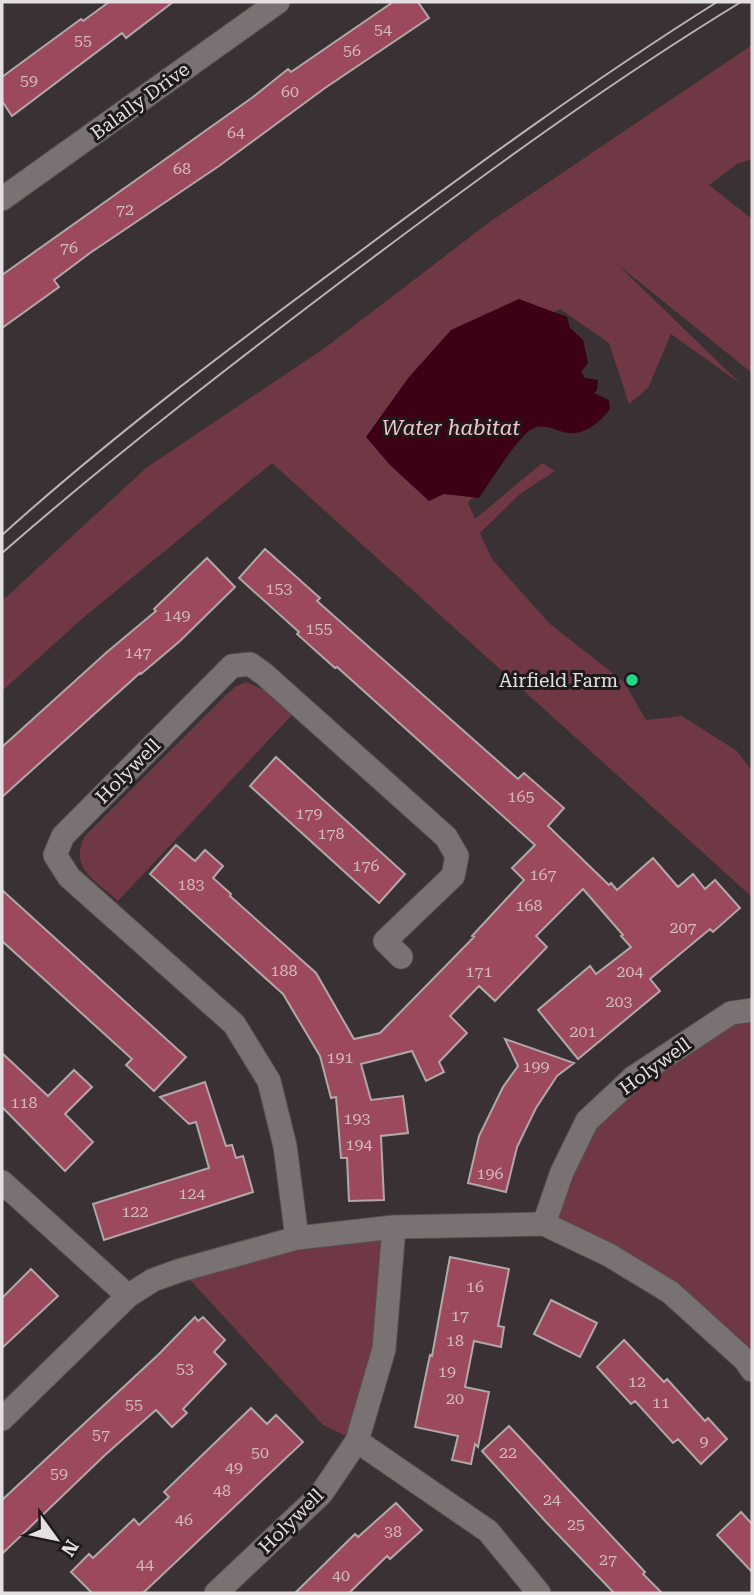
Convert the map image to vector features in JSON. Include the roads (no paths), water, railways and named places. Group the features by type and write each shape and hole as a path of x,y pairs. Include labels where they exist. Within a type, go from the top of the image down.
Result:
{"street":[{"name":"Balally Drive","path":"2,199 278,2"},
{"name":"Holywell","path":"297,1238 285,1146 269,1081 234,1024 69,877 55,855 64,836 232,666 250,664 446,837 457,856 453,876 385,941 401,957"},
{"name":"Holywell","path":"544,1224 562,1172 587,1121 634,1077 731,1013 752,1010"},
{"path":"2,1182 128,1296"},
{"path":"2,1419 128,1296 153,1280 297,1238 394,1227 544,1224 609,1255 670,1292 745,1360 752,1370"},
{"name":"Holywell","path":"216,1593 321,1494 358,1441 384,1349 394,1227"},
{"path":"358,1441 488,1531 539,1593"}],"water":[{"name":"Water habitat","path":"519,299 567,317 570,328 583,340 588,363 581,372 585,378 598,380 594,393 609,400 610,409 598,422 581,432 569,433 537,427 526,433 479,498 444,494 429,501 390,465 366,437 409,377 451,330"}],"tram line":[{"path":"2,535 132,425 312,287 535,124 717,2"},
{"path":"2,553 184,403 416,225 599,94 741,2"}],"place":[{"name":"Airfield Farm","path":"632,680"}]}
